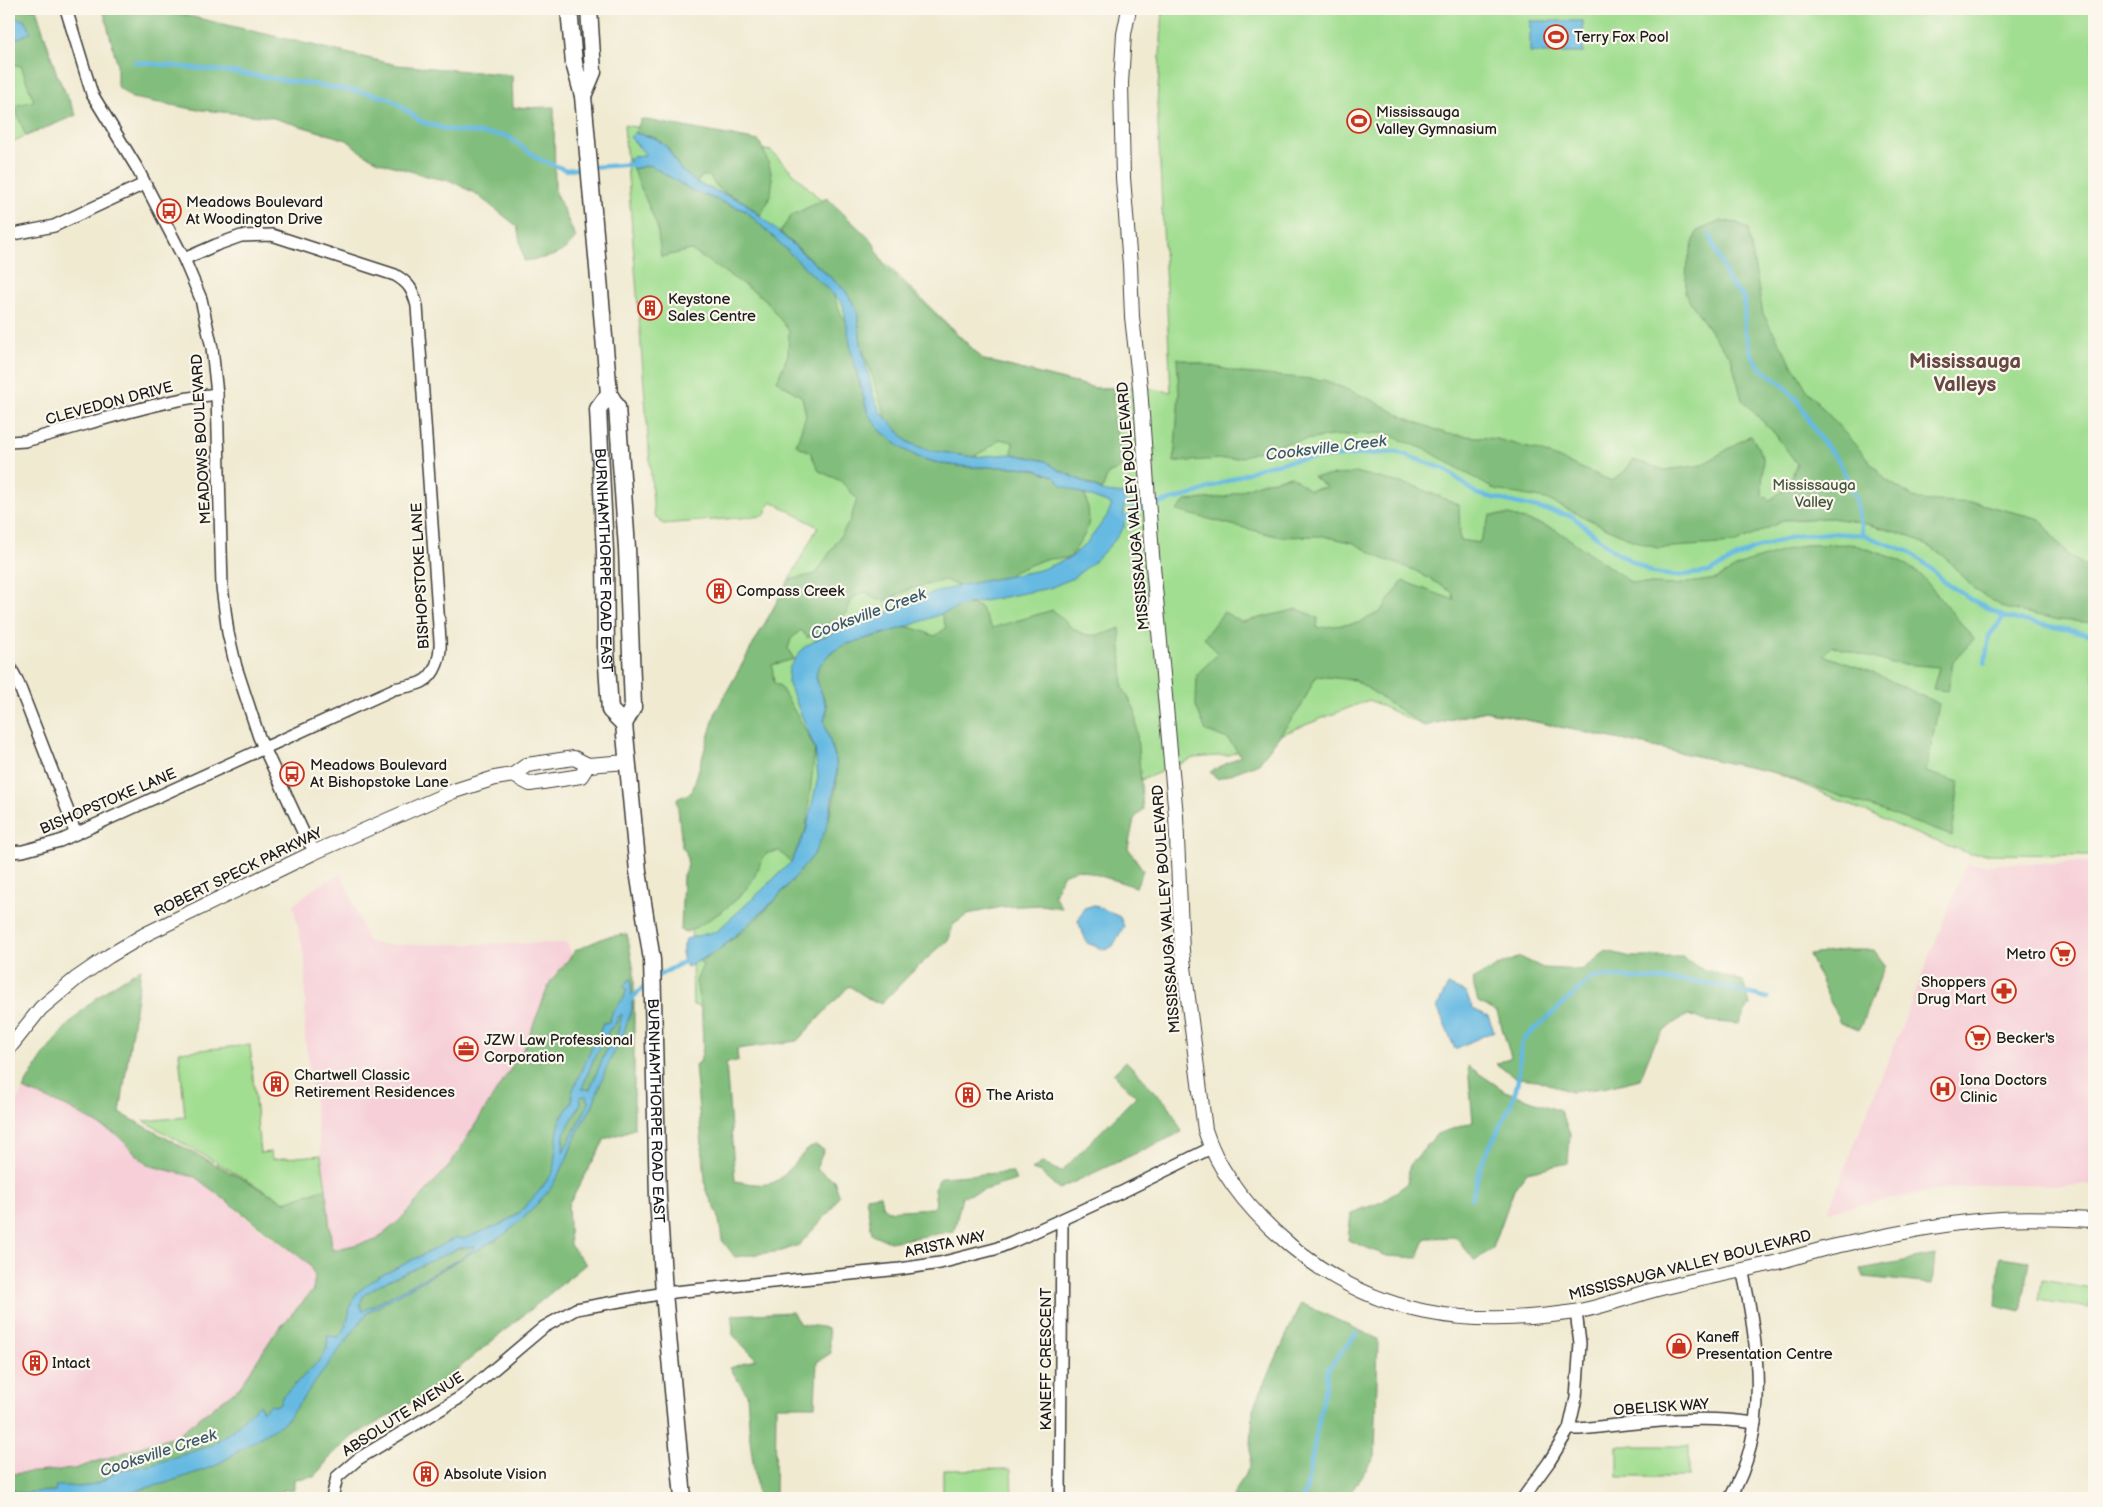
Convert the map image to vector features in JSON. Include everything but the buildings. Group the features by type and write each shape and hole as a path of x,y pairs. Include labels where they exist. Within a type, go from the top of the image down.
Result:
{"main road":[{"name":"BURNHAMTHORPE ROAD EAST","path":"569,9 574,63 583,96 608,394 617,408 627,548 633,707 624,724 638,871 652,960 658,1197 664,1293 683,1498"},
{"name":"BURNHAMTHORPE ROAD EAST","path":"583,96 593,72 589,9"},
{"name":"BURNHAMTHORPE ROAD EAST","path":"608,394 598,409 604,542 606,650 610,710 624,724"}],"street":[{"name":"MEADOWS BOULEVARD","path":"66,9 92,94 137,168 184,259 201,300 212,348 217,394 222,587 227,624 236,667 246,701 304,834 315,852"},
{"name":"MISSISSAUGA VALLEY BOULEVARD","path":"1128,9 1124,34 1121,83 1123,178 1132,317 1140,387 1152,555 1175,809 1182,952 1196,1074 1205,1130 1211,1148 1236,1190 1270,1228 1306,1258 1348,1284 1370,1295 1429,1314 1477,1319 1515,1319 1576,1312 1651,1291 1766,1265 1805,1253 1922,1228 2003,1218 2094,1220"},
{"path":"9,235 54,226 144,184"},
{"name":"BISHOPSTOKE LANE","path":"9,852 23,851 60,842 394,688 422,682 437,666 440,650 417,306 414,291 406,281 395,275 272,235 241,236 184,259"},
{"name":"CLEVEDON DRIVE","path":"9,442 41,436 151,406 197,396 217,394"},
{"path":"9,665 17,680 64,800 75,834"},
{"name":"ROBERT SPECK PARKWAY","path":"513,776 527,765 574,758 588,765 627,762"},
{"name":"ROBERT SPECK PARKWAY","path":"9,1048 41,1008 77,978 146,934 315,852 454,792 495,778 513,776 530,784 581,776 588,765"},
{"name":"ARISTA WAY","path":"664,1293 900,1270 940,1263 995,1249 1062,1221 1211,1148"},
{"name":"KANEFF CRESCENT","path":"1060,1498 1062,1221"},
{"path":"1730,1498 1738,1484 1753,1443 1758,1374 1753,1326 1742,1269"},
{"name":"ABSOLUTE AVENUE","path":"332,1498 337,1476 358,1460 462,1397 544,1327 576,1309 664,1293"},
{"path":"1524,1498 1549,1462 1569,1428 1576,1398 1580,1343 1576,1312"},
{"name":"OBELISK WAY","path":"1569,1428 1579,1429 1720,1418 1755,1423"}],"shaded area":[{"path":"2094,862 2094,1185 1995,1184 1932,1191 1828,1211 1966,865"},
{"path":"341,874 368,941 380,945 567,943 572,955 550,982 525,1046 449,1166 399,1221 376,1240 332,1250 326,1188 305,1038 305,961 293,905 317,886"},
{"path":"23,1089 67,1107 117,1135 147,1165 195,1177 262,1231 308,1263 315,1276 313,1290 275,1333 240,1387 177,1435 74,1469 9,1474 9,1117"}],"green space":[{"path":"9,9 36,9 57,75 76,115 14,141 9,141"},
{"path":"9,9 36,9 57,75 76,115 26,136 14,106 34,101 21,66 9,64"},
{"path":"103,9 159,9 397,65 512,75 513,108 554,107 555,191 576,238 570,245 553,256 524,261 517,226 476,194 451,181 430,177 380,162 361,152 347,140 270,117 193,109 132,98 117,86 117,63"},
{"name":"Mississauga Valley","path":"1163,9 2094,9 2094,855 1971,854 1919,835 1776,773 1485,711 1424,726 1369,700 1229,755 1194,758 971,851 715,1009 693,1005 690,877 703,798 727,693 818,527 771,501 764,516 663,524 654,515 624,125 771,151 984,360 1095,388 1140,387 1171,392 1157,104"},
{"path":"641,119 759,141 772,178 770,196 760,215 744,202 720,190 710,176 702,176 697,183 680,169 667,147 655,138 635,133"},
{"path":"650,165 691,190 746,211 833,294 841,314 847,322 852,355 868,414 881,431 903,449 920,458 942,464 969,467 1019,467 1037,470 1053,476 1066,486 1085,495 1089,515 1087,529 1070,558 1045,559 1013,572 1010,577 958,586 945,580 910,589 885,601 875,599 866,592 852,598 846,613 830,629 807,637 801,630 791,639 788,649 794,659 772,665 774,683 780,686 815,749 806,830 791,862 779,851 767,853 752,881 739,897 714,916 687,932 681,931 683,875 688,866 686,852 682,847 677,799 692,792 716,711 789,580 816,574 850,521 857,499 841,481 819,471 810,452 796,445 806,415 802,397 777,381 788,355 789,331 764,298 691,250 661,257 657,226 633,169"},
{"path":"827,198 873,242 884,266 984,360 1095,388 1113,388 1113,420 1124,459 1119,469 1108,474 1102,490 1057,469 1046,461 1012,454 1013,442 999,439 973,457 928,450 908,442 887,420 861,344 857,310 845,290 780,232 792,215"},
{"path":"1721,221 1737,223 1748,229 1763,314 1807,390 1886,480 1918,500 1977,503 2040,519 2067,554 2094,571 2094,623 2059,620 2004,608 1974,589 1943,555 1910,536 1867,524 1832,518 1785,520 1736,543 1657,548 1632,540 1546,499 1495,490 1427,450 1383,433 1331,436 1281,444 1238,458 1174,462 1179,393 1177,358 1242,373 1324,380 1372,400 1403,417 1447,434 1497,439 1543,452 1612,481 1624,472 1633,460 1665,470 1702,465 1751,435 1763,457 1762,495 1770,500 1787,488 1797,464 1775,434 1742,400 1731,357 1720,345 1685,294 1687,263 1697,231"},
{"path":"1358,473 1417,487 1459,505 1460,540 1479,543 1491,515 1509,515 1555,529 1632,583 1674,585 1716,579 1745,563 1804,545 1853,544 1899,560 1921,575 1974,639 1953,662 1948,691 1933,689 1939,667 1890,663 1832,646 1823,655 1872,672 1939,704 1926,772 1959,782 1952,836 1776,773 1485,711 1424,726 1355,680 1316,676 1301,707 1259,763 1218,779 1210,772 1241,756 1228,739 1206,731 1196,706 1197,674 1218,654 1204,637 1224,612 1242,622 1298,609 1318,618 1317,628 1358,623 1380,612 1403,581 1454,600 1452,592 1414,570 1383,559 1354,543 1323,536 1280,537 1177,511 1185,501 1225,497 1261,483 1291,476 1309,490 1327,487 1313,477"},
{"path":"968,604 980,607 992,628 1053,610 1069,625 1083,634 1099,635 1120,628 1123,688 1135,710 1143,810 1134,819 1128,848 1143,870 1136,887 1078,869 1063,875 1054,895 1062,908 1041,905 1002,907 968,914 953,925 949,939 910,974 882,1003 874,1002 849,986 797,1041 737,1049 738,1061 726,1063 735,1181 757,1184 774,1182 783,1176 804,1152 815,1145 824,1150 816,1169 834,1180 839,1195 832,1209 799,1245 782,1251 735,1257 722,1240 718,1214 706,1191 695,1065 700,1062 703,1048 702,1017 696,981 703,965 699,961 723,946 772,903 794,877 813,849 828,820 836,791 836,762 825,727 826,702 816,677 818,667 823,659 847,644 903,627 913,628 935,636 946,628 941,613"},
{"path":"627,934 634,971 634,1129 605,1139 568,1206 570,1245 586,1264 448,1377 403,1408 353,1436 332,1455 314,1477 294,1479 294,1490 283,1490 283,1498 9,1498 9,1474 74,1469 177,1435 240,1387 275,1333 313,1290 315,1276 308,1263 195,1177 147,1165 117,1135 67,1107 23,1089 34,1070 59,1036 88,1005 104,992 141,969 120,1113 285,1202 326,1188 332,1250 376,1240 399,1221 449,1166 525,1046 550,982 576,950 606,937"},
{"path":"1846,950 1874,950 1885,965 1859,1030 1840,1023 1809,955"},
{"path":"1606,951 1631,957 1683,957 1699,968 1743,981 1750,1005 1738,1024 1706,1021 1688,1015 1677,1021 1668,1027 1656,1041 1640,1079 1603,1088 1571,1092 1537,1080 1517,1078 1496,1064 1511,1057 1497,1012 1478,1002 1472,980 1495,967 1520,957 1543,968 1582,970"},
{"path":"250,1045 260,1153 271,1152 272,1159 321,1155 326,1188 285,1202 144,1121 185,1117 179,1052"},
{"path":"1126,1061 1170,1107 1182,1132 1059,1189 1041,1173 1032,1170 1043,1162 1061,1172 1136,1096 1113,1074"},
{"path":"1468,1066 1505,1091 1560,1111 1570,1134 1568,1163 1527,1172 1514,1189 1493,1248 1475,1261 1456,1237 1426,1238 1417,1258 1387,1256 1348,1240 1351,1213 1382,1202 1407,1184 1410,1165 1437,1134 1473,1122"},
{"path":"1012,1172 1016,1180 962,1197 954,1231 890,1242 872,1234 866,1197 880,1195 882,1205 887,1211 932,1208 936,1204 934,1188 941,1177"},
{"path":"1935,1255 1932,1284 1864,1277 1861,1269"},
{"path":"2000,1257 2030,1261 2021,1311 1996,1305"},
{"path":"2042,1280 2092,1289 2089,1308 2039,1300"},
{"path":"1301,1303 1378,1339 1375,1456 1347,1498 1232,1498 1250,1465 1253,1409"},
{"path":"792,1312 800,1324 828,1328 831,1353 817,1362 815,1406 776,1406 775,1498 758,1498 750,1440 747,1394 730,1368 756,1359 733,1335 732,1315"},
{"path":"1618,1446 1689,1446 1689,1477 1618,1477"},
{"path":"1011,1469 1012,1498 943,1498 943,1470"}],"water":[{"path":"9,17 25,20 31,32 19,38 10,36"},
{"name":"Terry Fox Pool","path":"1530,21 1583,21 1583,53 1530,53"},
{"path":"635,133 655,138 667,147 680,169 697,183 744,202 845,290 857,310 861,344 873,395 880,411 908,442 928,450 973,457 1012,454 1046,461 1057,469 1105,492 1124,494 1124,527 1095,561 1073,578 1050,588 968,604 906,627 844,645 830,653 818,667 816,678 827,708 824,722 836,760 837,775 826,829 813,856 774,901 720,949 686,968 682,953 686,939 717,931 791,862 806,831 818,777 815,749 788,682 789,668 803,648 818,639 902,607 924,596 958,586 1040,570 1070,558 1087,543 1107,516 1112,505 1063,486 1053,476 1037,470 1019,467 969,467 942,464 920,458 903,449 881,431 868,414 852,355 843,304 746,211 691,190 650,165 633,169 628,158 646,155 630,137"},
{"path":"1094,905 1120,917 1124,926 1113,946 1105,950 1087,943 1078,921 1084,908"},
{"path":"631,978 632,1009 623,1035 607,1066 592,1107 579,1128 565,1163 551,1188 530,1212 505,1234 368,1312 285,1422 215,1466 166,1483 107,1498 9,1498 9,1487 12,1487 16,1493 55,1491 56,1486 80,1487 95,1484 104,1480 115,1471 151,1465 212,1445 236,1427 259,1404 263,1411 270,1405 280,1404 282,1397 320,1360 328,1347 326,1345 328,1342 327,1336 339,1337 346,1325 354,1297 370,1282 457,1237 463,1239 504,1223 520,1212 553,1172 561,1118 572,1102 572,1092 603,1023 609,1022 613,1011 624,998 627,989 623,986","holes":["622,1014 617,1035 610,1041 590,1089 582,1089 596,1053 603,1046 608,1031 615,1025 618,1017","587,1096 589,1103 563,1152 564,1134 581,1103 580,1097","476,1246 465,1256 363,1311 360,1304 364,1295 381,1284 459,1248"]},
{"path":"1448,985 1466,993 1473,1009 1488,1016 1494,1031 1455,1049 1437,1007"}],"waterway":[{"path":"135,62 232,72 368,93 391,99 422,122 449,130 507,136 539,159 566,170 586,168"},
{"path":"594,167 636,164"},
{"path":"1710,235 1728,281 1744,298 1745,333 1753,358 1763,370 1782,384 1798,401 1819,437 1840,463 1856,499 1863,535"},
{"name":"Cooksville Creek","path":"1119,523 1141,508 1191,495 1265,466 1301,459 1396,452 1445,469 1477,494 1572,516 1614,551 1653,573 1675,576 1709,572 1753,549 1795,536 1830,533 1863,535 1910,552 1945,582 1969,598 2004,617 2094,635"},
{"path":"1120,502 1141,508"},
{"path":"1985,663 1989,636 2004,617"},
{"name":"Cooksville Creek","path":"656,977 689,959"},
{"path":"1472,1198 1481,1165 1514,1096 1523,1040 1591,978 1602,976 1699,982 1768,998"},
{"name":"Cooksville Creek","path":"628,1002 648,983"},
{"path":"1302,1498 1306,1491 1328,1369 1357,1333"}],"place":[{"name":"Terry Fox Pool","path":"1556,37"},
{"name":"Mississauga Valley Gymnasium","path":"1359,121"},
{"name":"Meadows Boulevard At Woodington Drive","path":"169,211"},
{"name":"Keystone Sales Centre","path":"650,308"},
{"name":"Compass Creek","path":"719,591"},
{"name":"Meadows Boulevard At Bishopstoke Lane","path":"292,774"},
{"name":"Metro","path":"2063,954"},
{"name":"Shoppers Drug Mart","path":"2004,991"},
{"name":"Becker's","path":"1978,1038"},
{"name":"JZW Law Professional Corporation","path":"466,1049"},
{"name":"Chartwell Classic Retirement Residences","path":"276,1084"},
{"name":"Iona Doctors Clinic","path":"1943,1089"},
{"name":"The Arista","path":"968,1095"},
{"name":"Kaneff Presentation Centre","path":"1679,1346"},
{"name":"Intact","path":"35,1363"},
{"name":"Absolute Vision","path":"426,1474"}],"district":[{"name":"Mississauga Valleys","path":"1965,372"}]}
